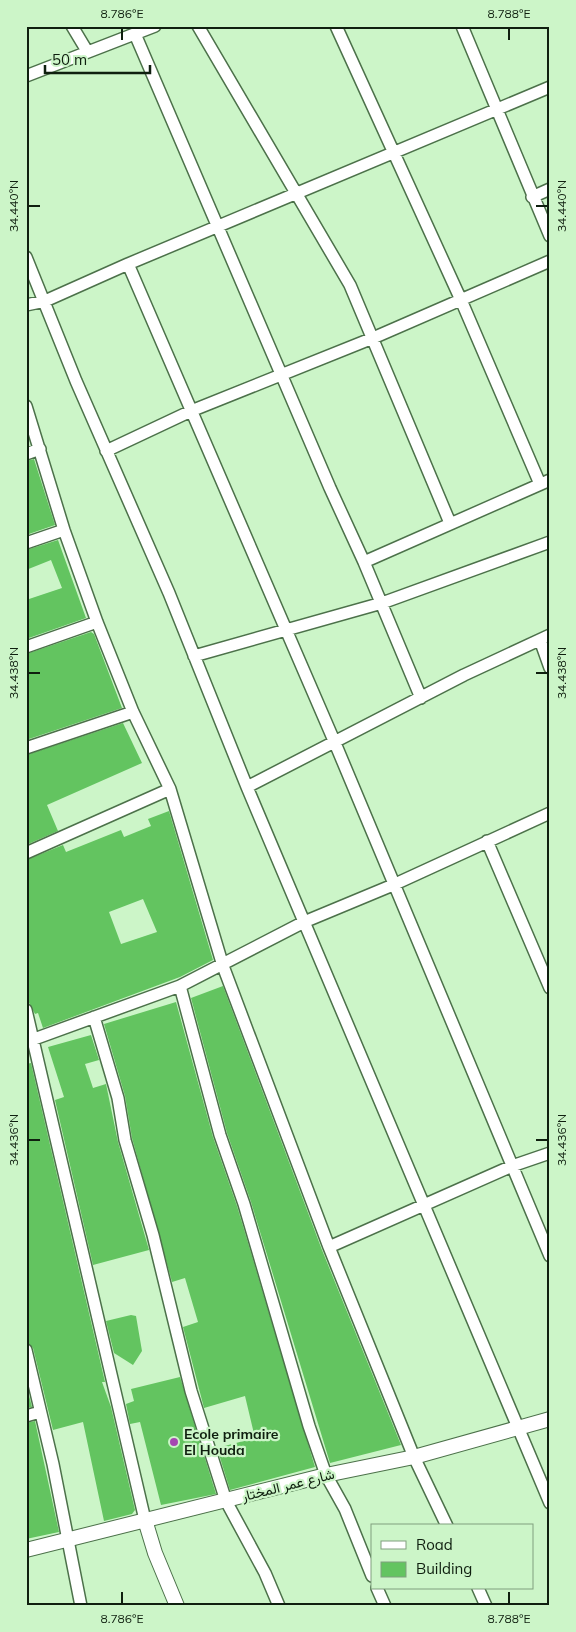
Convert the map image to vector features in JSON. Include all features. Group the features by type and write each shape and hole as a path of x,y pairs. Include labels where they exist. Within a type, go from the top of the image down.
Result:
{"street":[{"path":"72,26 87,51"},
{"path":"26,76 155,26"},
{"path":"198,26 350,285 450,524"},
{"path":"336,26 546,485 364,562"},
{"path":"462,26 550,236"},
{"path":"135,34 382,603 421,698"},
{"path":"26,305 45,301 128,264 550,88"},
{"path":"532,196 550,189"},
{"path":"26,257 106,451 169,593 247,787 550,1503"},
{"path":"106,451 191,411 373,338 550,261"},
{"path":"128,264 335,743 550,1256"},
{"path":"26,406 64,530 97,622 133,712 170,789 223,966 329,1247 414,1457 446,1524"},
{"path":"26,454 40,449"},
{"path":"26,543 64,530"},
{"path":"194,656 382,603 550,542"},
{"path":"26,646 97,622"},
{"path":"247,787 421,698 545,638 550,668"},
{"path":"26,748 133,712"},
{"path":"26,853 170,789"},
{"path":"29,1040 180,986 223,966 304,922 393,885 550,813"},
{"path":"487,841 550,988"},
{"path":"180,986 220,1135 244,1204 306,1417 326,1475 345,1509 371,1574"},
{"path":"26,1010 29,1040 145,1520 177,1606"},
{"path":"94,1017 118,1098 126,1140 153,1235 191,1391 226,1501 265,1573 279,1606"},
{"path":"329,1247 512,1166 550,1153"},
{"path":"26,1350 81,1606"},
{"path":"26,1416 40,1412"},
{"name":"شارع عمر المختار","path":"26,1550 326,1475 414,1457 550,1419"},
{"path":"379,1590 385,1606"},
{"path":"479,1590 486,1606"}],"building":[{"path":"34,459 55,525 26,535 26,461"},
{"path":"58,540 86,618 26,639 26,600 62,588 51,560 26,570 26,550"},
{"path":"91,632 94,634 122,708 26,740 26,654"},
{"path":"123,723 142,763 47,805 58,831 26,845 26,755"},
{"path":"169,811 213,960 180,977 43,1028 38,1013 35,1014 27,999 29,999 26,989 26,860 63,845 66,852 121,830 124,837 151,826 148,819","holes":["143,899 157,932 121,944 109,912"]},
{"path":"223,986 322,1250 401,1445 330,1463 251,1202 227,1133 191,998"},
{"path":"176,1002 213,1137 237,1206 315,1467 230,1490 217,1448 255,1438 245,1396 204,1408 183,1327 198,1322 185,1278 172,1282 132,1138 125,1096 104,1024"},
{"path":"91,1035 99,1060 85,1064 93,1088 106,1084 118,1142 149,1250 93,1265 55,1100 64,1097 48,1047"},
{"path":"31,1063 105,1382 102,1382 111,1407 135,1510 132,1514 104,1521 83,1422 53,1430 33,1348 26,1343 26,1064"},
{"path":"131,1315 136,1316 142,1351 133,1365 114,1353 106,1321"},
{"name":"Ecole primaire El Houda","path":"180,1377 216,1494 161,1505 140,1422 130,1424 126,1404 134,1401 131,1389"},
{"path":"26,1384 32,1407 26,1408"},
{"path":"35,1421 59,1532 26,1539 26,1423"}],"place":[{"name":"Ecole primaire El Houda","path":"174,1442"}]}
